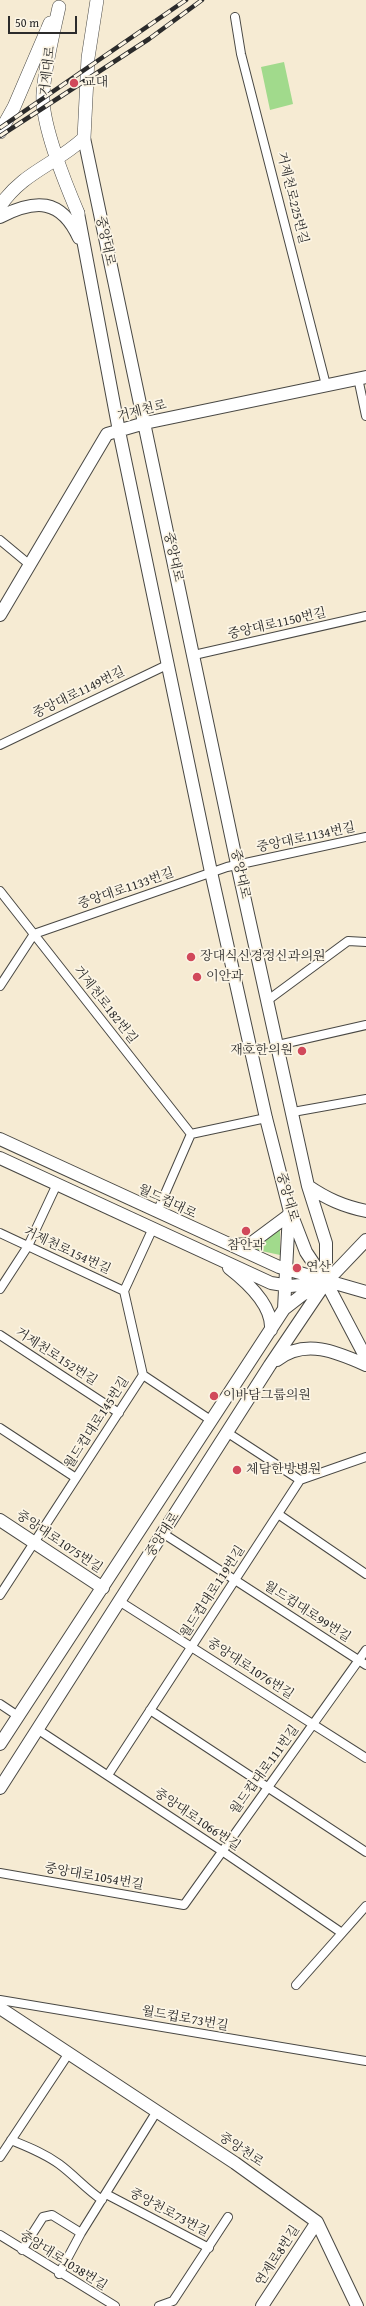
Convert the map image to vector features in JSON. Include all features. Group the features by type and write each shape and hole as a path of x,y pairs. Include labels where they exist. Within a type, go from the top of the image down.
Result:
{"main road":[{"name":"중앙대로","path":"0,1788 119,1601 164,1534 270,1365 326,1282 326,1243 308,1186 268,1000 232,866 194,655 84,138 88,58 97,0"},
{"name":"거제대로","path":"0,132 14,106 27,73 61,3"},
{"name":"거제대로","path":"61,3 43,95 48,128 65,182 78,214"},
{"path":"0,206 28,176 68,152 84,138"},
{"path":"0,217 31,204 56,209 66,216 76,230 88,256"},
{"name":"중앙대로","path":"78,214 88,256 120,430 211,872 266,1118 289,1211 306,1252 326,1282"},
{"name":"거제천로","path":"0,615 107,434 145,423 362,378"},
{"name":"월드컵대로","path":"0,1139 228,1245 286,1269 326,1282"},
{"path":"0,1158 271,1283 285,1285 326,1282 366,1292"},
{"path":"308,1186 324,1197 341,1205 366,1211"},
{"path":"228,1245 250,1244 289,1211"},
{"path":"284,1309 289,1211"},
{"path":"326,1282 366,1240"},
{"path":"213,1255 252,1288 268,1313 271,1330"},
{"name":"중앙대로","path":"0,1744 284,1309 302,1296 326,1282"},
{"path":"326,1282 366,1358"},
{"path":"270,1365 289,1350 309,1348 331,1351 366,1365"},
{"name":"중앙대로1075번길","path":"0,1520 102,1588"},
{"name":"중앙천로","path":"0,2008 250,2173 317,2222 357,2306"},
{"name":"연제로8번길","path":"262,2306 317,2222"}],"street":[{"name":"거제천로225번길","path":"235,17 242,54 326,385"},
{"path":"362,378 366,416"},
{"path":"0,540 30,565"},
{"name":"중앙대로1150번길","path":"194,655 366,616"},
{"name":"중앙대로1149번길","path":"0,744 169,664"},
{"name":"중앙대로1134번길","path":"232,866 366,837"},
{"name":"중앙대로1133번길","path":"34,934 232,866"},
{"name":"거제천로182번길","path":"0,891 192,1134"},
{"path":"0,986 34,934"},
{"path":"268,1000 348,941 366,942"},
{"path":"278,1045 366,1025"},
{"path":"293,1112 366,1099"},
{"path":"157,1212 192,1134 266,1118"},
{"path":"0,1289 28,1246 57,1184"},
{"path":"124,1291 153,1228"},
{"name":"거제천로154번길","path":"0,1233 124,1291"},
{"name":"월드컵대로145번길","path":"0,1595 143,1375 124,1291"},
{"name":"거제천로152번길","path":"0,1335 119,1413"},
{"path":"143,1375 212,1421"},
{"path":"0,1428 76,1478"},
{"path":"228,1433 300,1480 366,1457"},
{"name":"월드컵대로119번길","path":"108,1775 300,1480"},
{"path":"278,1514 366,1574"},
{"name":"월드컵대로99번길","path":"164,1534 362,1662"},
{"name":"중앙대로1076번길","path":"119,1601 366,1758"},
{"name":"월드컵대로111번길","path":"184,1904 313,1724 362,1662 366,1650"},
{"path":"0,1704 18,1716"},
{"path":"150,1710 366,1852"},
{"name":"중앙대로1066번길","path":"37,1729 222,1851 342,1933"},
{"name":"중앙대로1054번길","path":"0,1874 184,1904"},
{"path":"296,1985 366,1906"},
{"name":"월드컵로73번길","path":"0,2000 366,2061"},
{"path":"0,2157 69,2053"},
{"name":"중앙천로73번길","path":"59,2274 81,2233 157,2111"},
{"path":"11,2140 39,2152 60,2164 76,2180 104,2197"},
{"name":"중앙천로73번길","path":"104,2197 209,2248 228,2217"},
{"path":"22,2250 43,2217 52,2215 81,2233"},
{"name":"중앙대로1038번길","path":"0,2235 59,2274 115,2306"},
{"path":"159,2306 173,2301 209,2248"}],"green space":[{"path":"284,62 293,104 270,110 261,67"},
{"path":"280,1229 280,1255 257,1250 256,1245"}],"railway":[{"path":"0,128 186,0"},
{"path":"0,136 149,39 202,0"}],"place":[{"name":"교대","path":"74,83"},
{"name":"장대식신경정신과의원","path":"191,957"},
{"name":"이안과","path":"197,977"},
{"name":"재호한의원","path":"302,1051"},
{"name":"참안과","path":"246,1231"},
{"name":"연산","path":"297,1268"},
{"name":"이바담그룹의원","path":"214,1396"},
{"name":"체담한방병원","path":"237,1470"}]}
